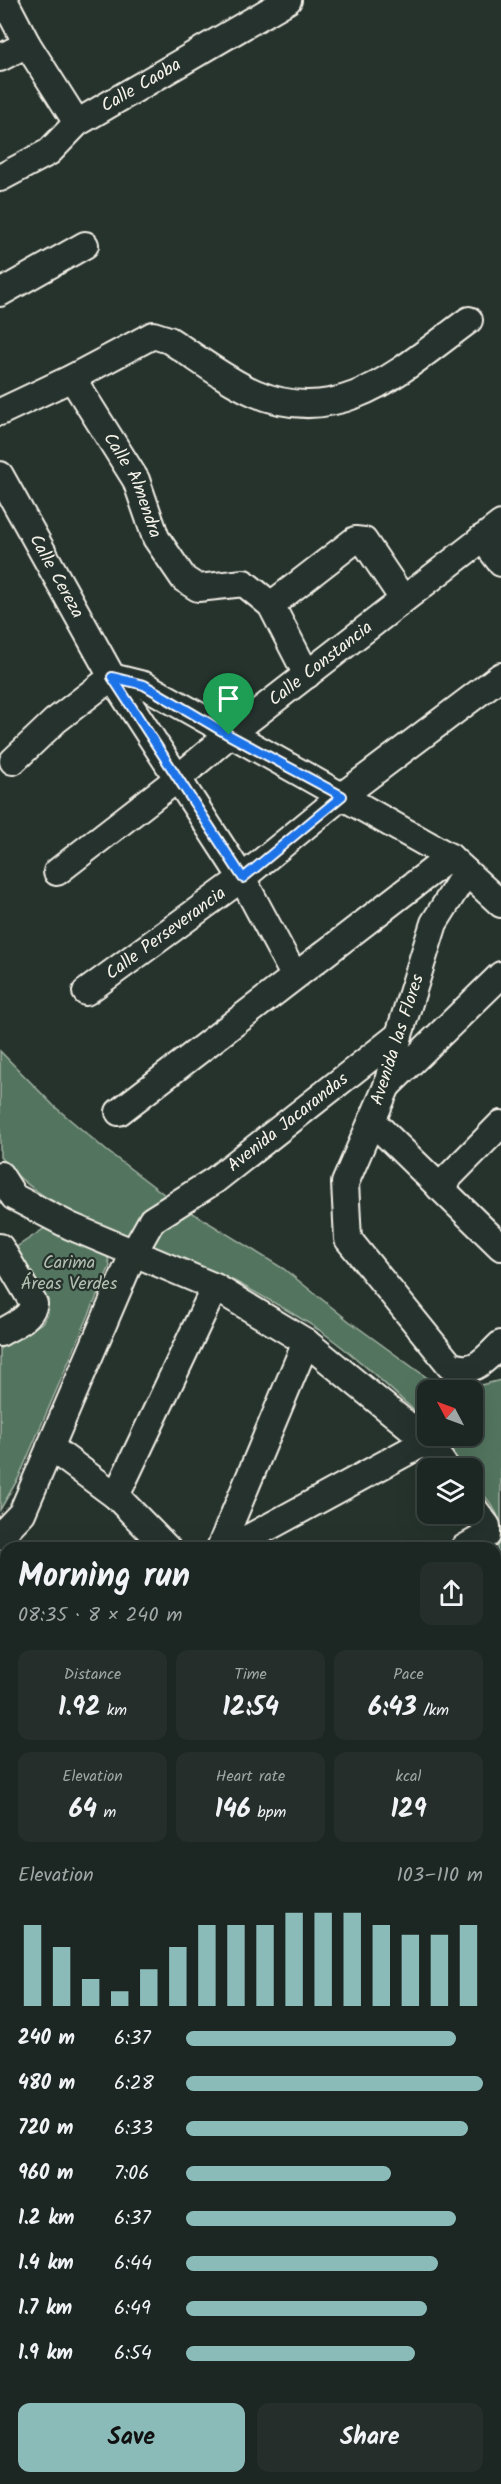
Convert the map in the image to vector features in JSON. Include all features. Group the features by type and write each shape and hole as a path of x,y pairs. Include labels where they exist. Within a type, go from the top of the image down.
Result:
{"street":[{"name":"Calle Caoba","path":"0,178 49,152 77,123 288,0"},
{"path":"9,2 27,44 77,123"},
{"path":"0,58 27,44"},
{"path":"0,293 85,245"},
{"path":"0,412 72,378 153,335 169,340 256,393 311,406 335,403 384,382 469,320"},
{"name":"Calle Almendra","path":"72,378 136,480 156,538 184,579 198,588 244,583 271,605"},
{"name":"Calle Cereza","path":"0,475 112,677 243,878 294,975"},
{"path":"492,531 501,563"},
{"name":"Calle Constancia","path":"57,872 492,531"},
{"path":"307,675 271,605 355,540 364,541 403,599"},
{"name":"Calle Perseverancia","path":"86,992 243,878 342,796 501,676"},
{"path":"13,761 55,721 112,677 144,685 229,735 342,796 458,865 501,904"},
{"path":"118,1112 294,975 458,865"},
{"name":"Avenida las Flores","path":"458,865 434,923 399,1035 387,1086 345,1183 348,1239 450,1365 460,1369 471,1369 501,1344"},
{"path":"387,1086 501,975"},
{"name":"Avenida Jacarandas","path":"0,1536 22,1513 134,1252 152,1220 215,1180 399,1035"},
{"path":"372,1121 501,1247"},
{"path":"439,1187 501,1124"},
{"path":"0,1175 7,1202 215,1287 306,1342 417,1433"},
{"path":"0,1247 34,1304 27,1316 0,1333"},
{"path":"116,1496 215,1287"},
{"path":"223,1542 306,1342"},
{"path":"241,1542 418,1446"},
{"path":"50,1447 116,1496 161,1542"},
{"path":"475,1542 487,1535 487,1527 483,1521"}],"green space":[{"path":"0,1051 54,1106 107,1151 173,1201 284,1269 349,1321 430,1380 417,1380 417,1413 347,1351 299,1317 236,1282 77,1215 21,1179 0,1157"},
{"name":"Carima Áreas Verdes","path":"48,1226 103,1253 108,1258 110,1266 18,1479 0,1510 0,1348 42,1323 48,1314 47,1303 15,1248"},
{"path":"501,1380 501,1542 497,1542 497,1514 483,1494 483,1458 456,1458 447,1446 483,1446 483,1384"}],"route":[{"path":"112,677 144,685 229,735 342,796 243,878 112,677"}]}
